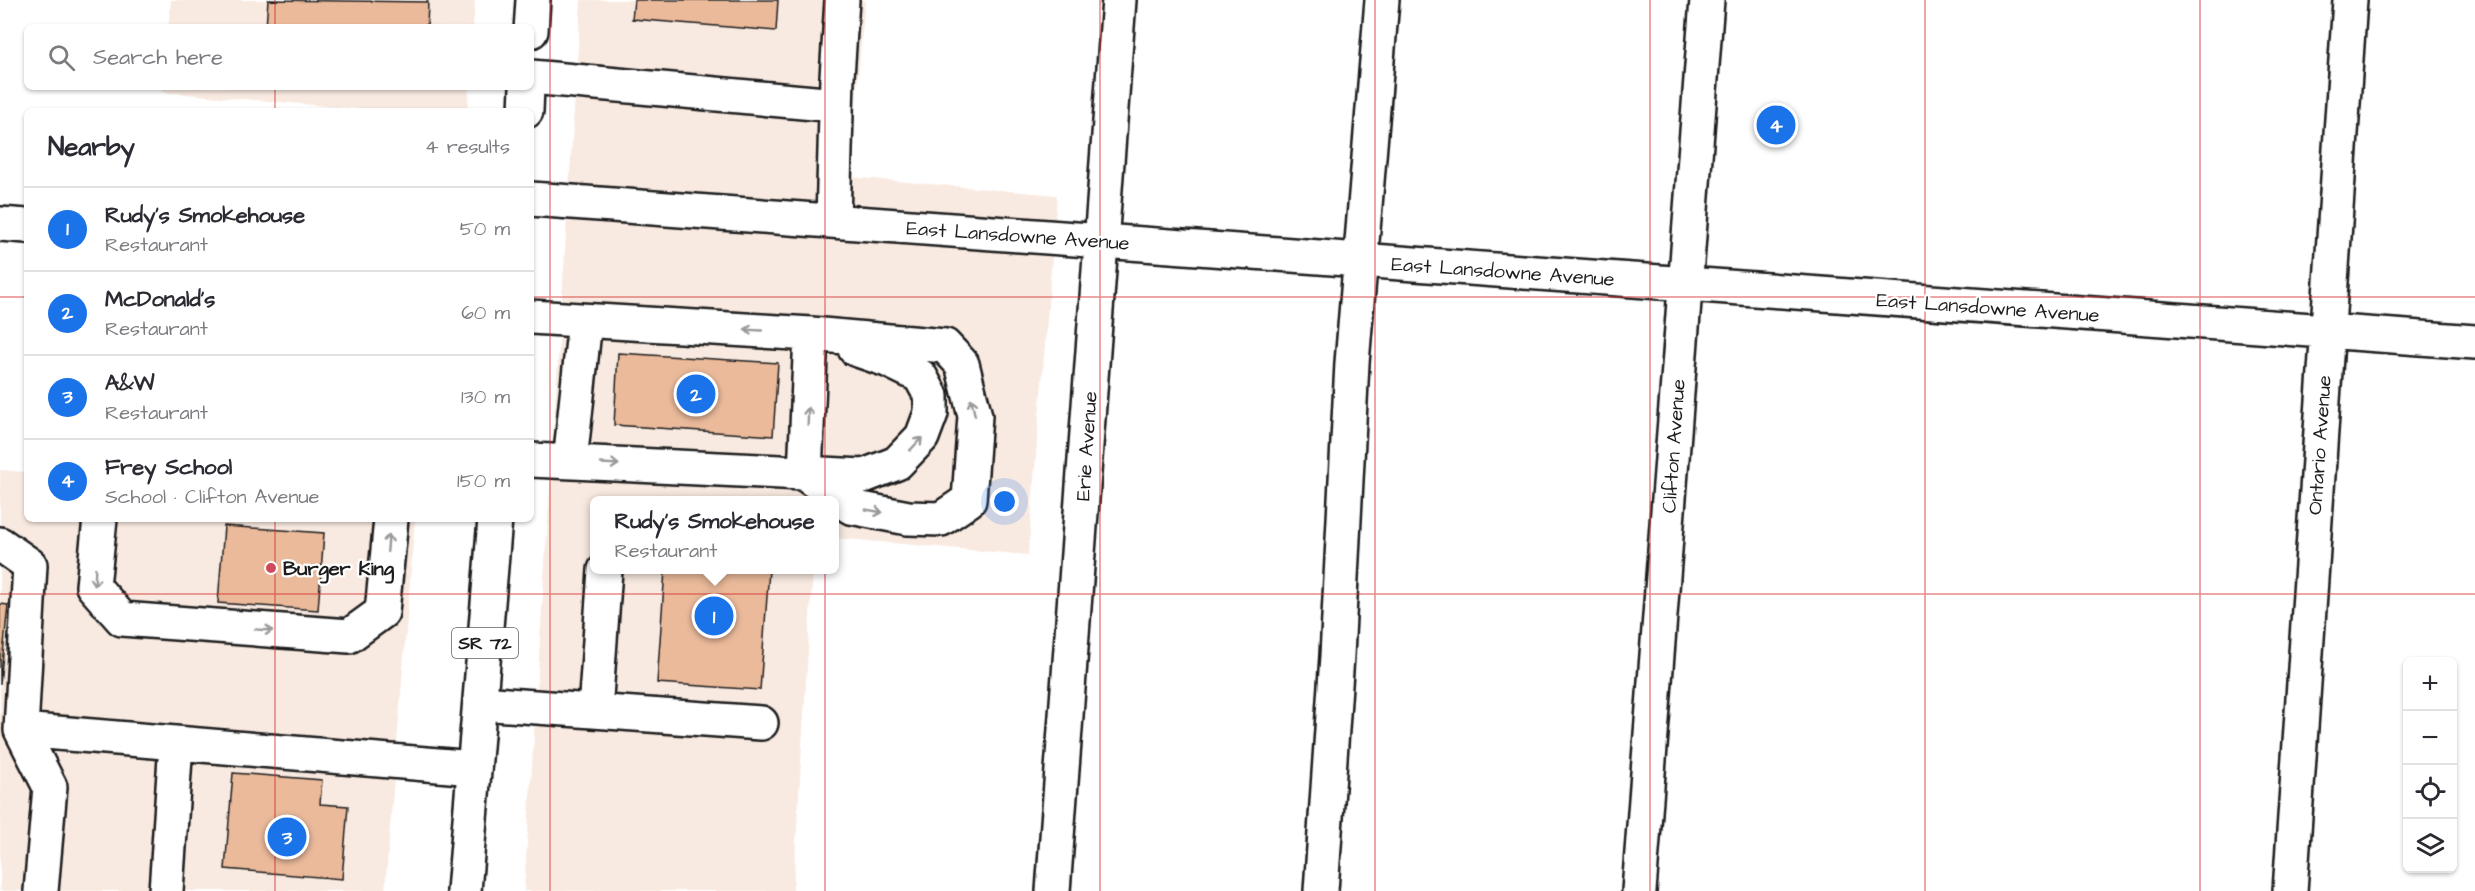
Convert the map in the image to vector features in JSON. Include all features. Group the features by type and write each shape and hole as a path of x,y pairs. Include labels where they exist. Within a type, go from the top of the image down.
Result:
{"street":[{"path":"531,24 533,0"},
{"path":"833,221 842,0"},
{"name":"Erie Avenue","path":"1053,891 1119,0"},
{"path":"1321,891 1337,656 1352,363 1382,0"},
{"name":"Clifton Avenue","path":"1639,891 1707,0"},
{"name":"Ontario Avenue","path":"2290,891 2350,0"},
{"path":"534,77 836,105"},
{"path":"526,108 527,90"},
{"name":"East Lansdowne Avenue","path":"534,199 2475,342"},
{"path":"0,224 24,226"},
{"path":"534,317 811,334 945,345 962,364 975,417 969,500 941,519 908,518 851,507 839,498"},
{"path":"570,462 585,321"},
{"path":"805,474 811,334"},
{"path":"534,460 864,476 897,463 922,437 931,412 931,396 920,376 887,360 811,334"},
{"path":"805,474 836,496"},
{"path":"100,522 93,586 122,619 349,636 382,612 391,522"},
{"name":"SR 72","path":"464,891 495,522"},
{"path":"0,544 30,565 21,730 50,787 41,891"},
{"path":"595,711 605,574"},
{"path":"480,703 761,723"},
{"path":"21,730 474,768"},
{"path":"166,891 176,742"}],"shaded area":[{"path":"171,0 475,0 473,24 168,24"},
{"path":"581,0 865,0 849,177 1057,195 1028,555 839,538 839,496 590,496 590,574 813,574 793,891 524,891"},
{"path":"162,90 469,90 468,108 348,108 162,92"},
{"path":"0,470 24,472 24,522 415,522 385,891 0,891"}],"building":[{"path":"268,0 428,2 427,24 266,24"},
{"path":"634,0 778,0 776,31 632,19"},
{"path":"618,353 778,363 773,436 614,425"},
{"name":"Burger King","path":"224,526 324,533 318,610 218,603"},
{"path":"665,574 769,574 760,690 657,683"},
{"path":"0,604 8,605 0,684"},
{"path":"233,773 322,780 320,804 348,806 342,879 225,869"}],"place":[{"name":"Frey School","path":"1776,125"},
{"name":"McDonald's","path":"696,394"},
{"name":"Burger King","path":"271,568"},
{"name":"Rudy's Smokehouse","path":"714,616"},
{"name":"A&W","path":"287,837"}]}
